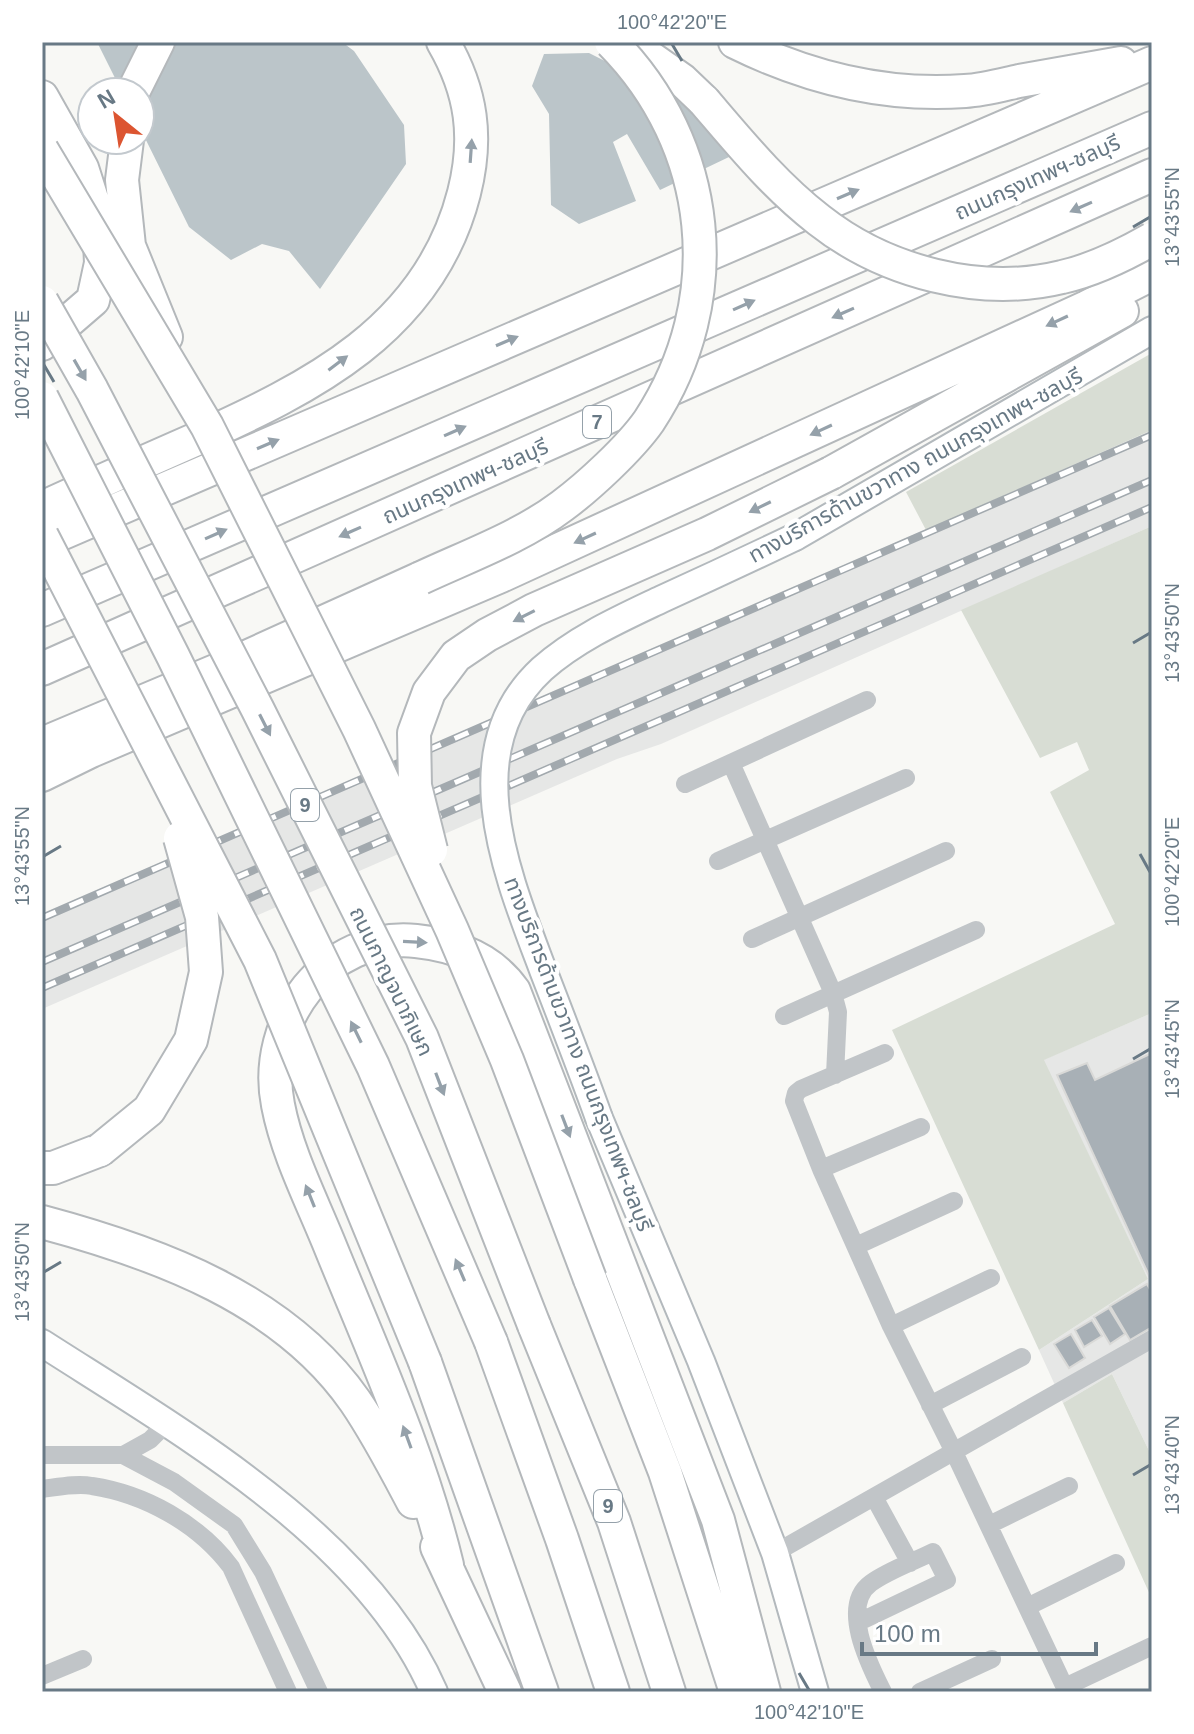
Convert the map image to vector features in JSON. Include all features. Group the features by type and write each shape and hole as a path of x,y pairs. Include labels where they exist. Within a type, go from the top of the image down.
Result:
{"highway":[{"path":"141,76 158,42"},
{"path":"42,508 278,402 328,371 372,338 407,303 447,244 469,173 472,141 469,108 463,80 443,42"},
{"path":"42,744 220,669 502,540 561,507 604,470 648,421 685,350 701,274 699,219 688,166 665,113 636,67 611,42"},
{"path":"628,42 682,80 770,176 821,222 852,243 888,260 952,279 1009,285 1063,277 1090,269 1152,239"},
{"path":"735,42 771,60 818,77 924,93 968,91 1152,60"},
{"path":"542,1692 425,1362 260,960 42,539 1152,60"},
{"path":"42,97 82,168 99,221 101,263 93,300 42,344"},
{"name":"ถนนกรุงเทพฯ-ชลบุรี","path":"42,610 1152,128"},
{"path":"42,150 207,426"},
{"path":"125,156 122,180 129,246 152,306 207,426 359,729 452,930 507,1060 665,1472 736,1692"},
{"name":"ถนนกรุงเทพฯ-ชลบุรี","path":"42,669 1152,175"},
{"path":"42,775 91,751 501,576 1087,307 1152,274"},
{"path":"452,930 415,786 414,733 429,692 456,656 534,610 707,534 831,473 1152,294"},
{"name":"ถนนกาญจนาภิเษก","path":"42,302 92,390 257,708 422,1038 614,1522 669,1692"},
{"path":"42,398 166,642 373,1066 491,1342 613,1692"},
{"path":"42,1168 53,1168 100,1150 149,1110 191,1040 206,972 202,917 188,862 151,751"},
{"path":"447,1565 435,1514 400,1418 296,1163 277,1104 276,1066 287,1016 310,981 336,961 366,947 407,940 439,944 476,956 501,973 514,991 718,1520 764,1692"},
{"path":"42,1222 168,1263 221,1287 267,1314 322,1362 355,1400 394,1466 447,1565 505,1692"}],"main road":[{"name":"ทางบริการด้านขวาทาง ถนนกรุงเทพฯ-ชลบุรี","path":"815,1692 775,1553 701,1361 599,1118 514,893 497,829 493,781 501,732 512,704 542,670 592,632 795,537 1152,330"},
{"path":"42,1343 167,1423 294,1515 325,1543 397,1626 434,1692"}],"street":[{"path":"685,784 867,700"},
{"path":"731,763 833,993 838,1012 835,1075"},
{"path":"718,861 906,778"},
{"path":"752,939 946,851"},
{"path":"784,1016 976,930"},
{"path":"885,1053 801,1089 794,1097 821,1169 891,1326 1066,1690 1152,1646"},
{"path":"821,1169 921,1127"},
{"path":"856,1246 954,1201"},
{"path":"891,1326 991,1278"},
{"path":"775,1553 1152,1339"},
{"path":"930,1405 1022,1357"},
{"path":"123,1455 150,1440 167,1423"},
{"path":"42,1455 123,1455 174,1482 234,1525 263,1572 319,1692"},
{"path":"42,1488 89,1485 143,1499 200,1535 219,1551 231,1567 288,1692"},
{"path":"989,1525 1069,1486"},
{"path":"874,1497 910,1563"},
{"path":"859,1622 947,1580 933,1552 869,1583 861,1595 857,1608 859,1622 865,1655 883,1692"},
{"path":"1027,1607 1116,1563"},
{"path":"42,1676 83,1659"},
{"path":"920,1692 992,1659"}],"shaded area":[{"path":"97,42 342,42 354,51 404,125 406,164 320,289 289,251 262,244 231,260 189,227 154,156 156,76 114,76"},
{"path":"589,53 730,124 729,157 660,190 627,134 613,142 636,201 579,224 551,205 549,114 532,86 544,54"},
{"path":"1152,353 1152,430 926,530 906,492"},
{"path":"1152,430 1152,526 661,744 617,759 42,1009 42,918"},
{"path":"1152,526 1152,1013 1044,1060 1148,1279 1039,1350 892,1030 1115,924 1050,792 1089,770 1077,742 1040,758 961,610"},
{"path":"1152,1013 1152,1457 1112,1374 1063,1403 1039,1350 1148,1279 1043,1060"},
{"path":"1112,1374 1152,1457 1152,1599 1063,1403"}],"building":[{"path":"1152,1053 1152,1282 1057,1075 1087,1063 1095,1080"},
{"path":"1147,1284 1152,1293 1152,1327 1130,1340 1110,1306"},
{"path":"1109,1308 1125,1334 1110,1344 1094,1317"},
{"path":"1092,1320 1102,1336 1084,1347 1075,1330"},
{"path":"1071,1334 1085,1358 1069,1368 1054,1344"}],"railway":[{"path":"42,918 1152,435"},
{"path":"42,962 1152,480"},
{"path":"42,988 1152,507"}]}
